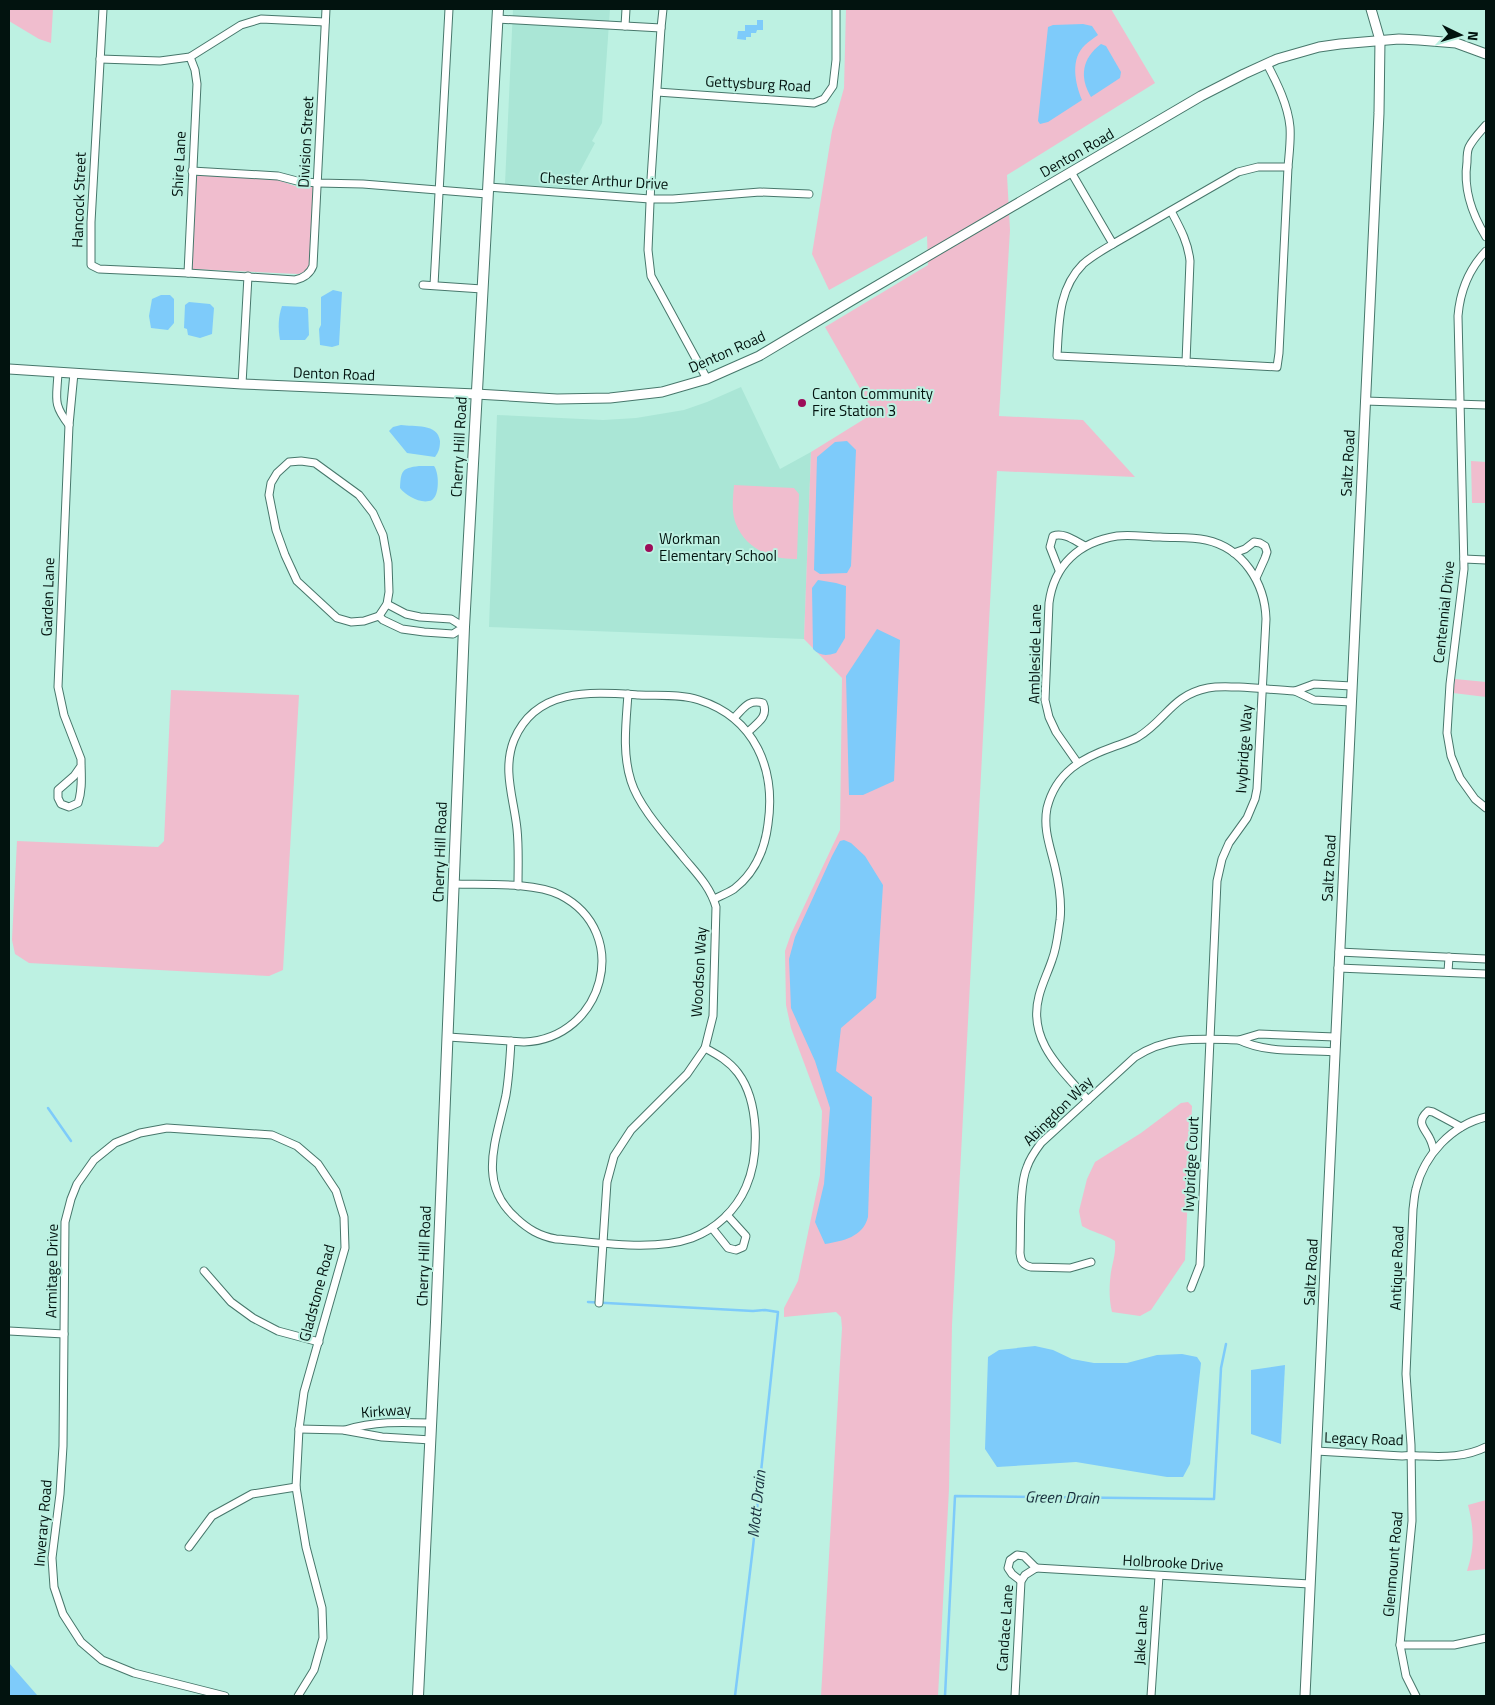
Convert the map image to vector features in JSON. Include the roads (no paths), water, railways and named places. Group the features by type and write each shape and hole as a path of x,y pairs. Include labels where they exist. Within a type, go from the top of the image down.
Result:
{"main road":[{"name":"Cherry Hill Road","path":"418,1696 432,1423 464,627 497,14"}],"street":[{"name":"Hancock Street","path":"103,9 92,196 91,265 99,269 188,272 295,280 307,275"},
{"name":"Division Street","path":"307,275 313,266 326,9"},
{"path":"434,285 448,9"},
{"path":"625,26 626,9"},
{"path":"663,9 648,250 652,276 707,379"},
{"name":"Gettysburg Road","path":"657,92 814,103 824,99 833,86 836,60 836,9"},
{"name":"Saltz Road","path":"1305,1696 1378,113 1380,40 1371,9"},
{"path":"497,14 661,28"},
{"path":"100,58 160,61 190,57 249,21 272,19 325,22"},
{"name":"Denton Road","path":"9,369 242,384 557,399 610,398 662,392 707,379 759,356 839,307 1201,96 1268,64 1319,47 1380,40 1419,40 1456,43 1486,54"},
{"name":"Shire Lane","path":"188,272 196,84 195,70 190,57"},
{"path":"1268,64 1285,106 1290,134 1277,367 1057,356 1059,318 1066,289 1083,264 1113,244 1238,172 1258,167 1288,167"},
{"path":"1486,125 1468,148 1466,168 1467,192 1471,208 1476,221 1486,237"},
{"name":"Chester Arthur Drive","path":"192,171 278,176 317,183 650,199 760,192 809,194"},
{"path":"1071,172 1113,244"},
{"path":"1171,212 1184,235 1189,249 1186,362"},
{"name":"Centennial Drive","path":"1486,251 1477,260 1463,289 1459,305 1464,560 1462,594 1449,692 1446,733 1451,756 1460,778 1475,799 1486,808"},
{"path":"242,384 248,276"},
{"path":"423,285 482,289"},
{"path":"58,372 57,406 61,415 70,425"},
{"name":"Garden Lane","path":"74,373 58,687 64,715 81,759 81,766 81,794 78,803 69,807 61,804 58,798 58,790 74,776 81,766"},
{"path":"1365,401 1486,405"},
{"path":"289,462 315,463 359,495 373,513 383,535 388,563 389,592 387,604 378,616 364,621 351,622 337,618 297,581 276,530 269,495 271,482 277,473 289,462"},
{"path":"1058,534 1064,535 1085,546 1059,570 1050,547 1053,536 1058,534"},
{"name":"Ivybridge Way","path":"1085,546 1118,536 1161,537 1213,542 1234,553 1247,565 1256,578 1264,598 1266,613 1258,780 1255,799 1247,818 1229,843 1222,859 1217,881 1211,1039"},
{"path":"1234,553 1245,549 1254,542 1265,546 1266,558 1256,578"},
{"path":"1464,560 1486,560"},
{"name":"Ambleside Lane","path":"1059,570 1051,590 1049,603 1045,700 1049,717 1056,732 1077,762"},
{"path":"378,616 402,630 453,634 464,627 451,618 420,617 406,614 387,604"},
{"path":"1295,691 1314,684 1352,686"},
{"path":"1088,1100 1048,1054 1041,1040 1037,1014 1038,997 1055,951 1060,915 1059,886 1046,835 1046,812 1057,784 1077,762 1092,754 1136,738 1149,729 1174,703 1187,695 1209,688 1263,688 1295,691 1314,700 1351,702"},
{"path":"518,886 517,828 508,767 512,745 519,729 540,707 562,696 628,694 685,697 713,705 734,718 748,732 760,753 767,772 770,797 767,834 760,855 750,873 734,889 714,899"},
{"name":"Woodson Way","path":"600,1303 607,1182 611,1165 617,1150 631,1130 687,1074 705,1048 713,1016 716,930 714,899 704,881 683,858 646,810 633,788 626,758 628,694"},
{"path":"734,718 749,703 755,701 763,703 766,709 765,716 748,732"},
{"path":"448,1038 536,1041 550,1038 572,1025 585,1012 593,1000 602,970 601,952 597,937 589,921 579,909 566,899 551,891 518,886 454,884"},
{"path":"1339,952 1486,959"},
{"path":"1448,972 1449,957"},
{"path":"1338,968 1486,974"},
{"path":"1239,1040 1259,1034 1335,1036"},
{"name":"Ivybridge Court","path":"1190,1288 1200,1266 1211,1039"},
{"path":"1239,1040 1251,1046 1264,1049 1334,1052"},
{"name":"Abingdon Way","path":"1091,1262 1070,1268 1031,1267 1025,1266 1022,1262 1020,1253 1023,1191 1026,1169 1032,1156 1041,1143 1135,1057 1148,1048 1175,1041 1239,1040"},
{"path":"511,1041 508,1082 491,1158 492,1180 499,1197 509,1212 526,1227 542,1236 604,1243 646,1245 671,1244 692,1238 712,1228 727,1215 746,1187 751,1171 754,1148 754,1117 748,1092 738,1073 725,1059 705,1048"},
{"path":"1434,1151 1421,1122 1422,1116 1428,1111 1433,1112 1461,1127"},
{"name":"Antique Road","path":"1410,1455 1406,1374 1413,1209 1416,1190 1423,1169 1434,1151 1461,1127 1486,1117"},
{"name":"Gladstone Road","path":"77,1184 94,1160 115,1143 140,1133 167,1128 272,1135 297,1146 318,1164 336,1191 344,1217 345,1248 304,1392 299,1429 296,1487 306,1546 322,1608 323,1638 314,1670 298,1696"},
{"name":"Armitage Drive","path":"9,1331 64,1334 65,1222 77,1184"},
{"path":"712,1228 728,1248 736,1250 743,1247 746,1236 727,1215"},
{"path":"204,1270 231,1302 253,1318 278,1331 319,1342"},
{"name":"Inverary Road","path":"64,1334 63,1446 60,1494 52,1558 54,1587 63,1614 81,1642 102,1660 134,1673 225,1696"},
{"name":"Kirkway","path":"342,1430 364,1424 386,1422 432,1423"},
{"name":"Kirkway","path":"299,1429 342,1430 382,1437 431,1440"},
{"name":"Legacy Road","path":"1316,1451 1402,1456 1458,1456 1476,1452 1486,1447"},
{"name":"Glenmount Road","path":"1410,1455 1412,1539 1400,1645 1406,1676 1416,1696"},
{"path":"189,1547 212,1516 252,1494 296,1487"},
{"path":"1020,1580 1008,1568 1010,1560 1017,1555 1024,1556 1036,1568"},
{"name":"Holbrooke Drive","path":"1036,1568 1310,1584"},
{"name":"Candace Lane","path":"1015,1696 1020,1580 1025,1574 1036,1568"},
{"name":"Jake Lane","path":"1151,1696 1159,1576"},
{"path":"1400,1645 1454,1646 1486,1638"}],"water":[{"path":"757,20 763,20 763,30 751,33 751,37 746,37 746,40 737,39 738,31 745,31 745,25 757,25"},
{"path":"1083,24 1092,26 1098,35 1085,45 1077,57 1075,71 1077,86 1082,100 1048,122 1040,124 1038,121 1048,27 1053,25"},
{"path":"1101,44 1106,46 1121,72 1120,78 1091,97 1085,82 1084,68 1090,55"},
{"path":"333,290 342,292 339,345 332,347 320,345 319,329 321,325 321,297"},
{"path":"161,295 170,295 174,299 174,323 168,330 151,328 149,316 152,299"},
{"path":"189,302 210,304 214,308 212,334 200,338 188,335 187,329 184,328 185,305"},
{"path":"282,306 305,307 308,309 309,335 305,340 280,340 279,323"},
{"path":"401,425 425,427 435,431 440,441 435,457 407,453 389,431 393,427"},
{"path":"847,441 856,450 851,566 847,573 820,574 814,570 817,457 835,442"},
{"path":"434,466 436,469 438,478 437,489 432,500 419,501 406,494 400,488 403,472 409,468"},
{"path":"818,580 846,586 845,638 836,653 829,655 823,655 813,649 812,588"},
{"path":"877,629 900,640 894,781 863,795 849,795 846,676"},
{"path":"844,840 851,843 865,856 883,885 876,998 841,1028 836,1071 872,1097 868,1217 857,1234 825,1244 815,1222 824,1184 830,1108 815,1061 791,1008 789,959 795,937 832,856 840,841"},
{"path":"1035,1346 1053,1350 1072,1359 1094,1363 1127,1363 1157,1355 1182,1354 1197,1357 1201,1363 1190,1464 1183,1477 1167,1477 1076,1462 997,1467 985,1449 988,1357 999,1350"},
{"path":"1285,1365 1281,1444 1251,1434 1251,1370"},
{"path":"9,1663 37,1695 38,1696 9,1696"}],"waterway":[{"path":"48,1108 71,1141"},
{"name":"Mott Drain","path":"588,1302 778,1312 735,1696"},
{"name":"Green Drain","path":"945,1696 955,1496 1214,1499 1221,1368 1226,1344"}],"place":[{"name":"Canton Community Fire Station 3","path":"802,403"},
{"name":"Workman Elementary School","path":"649,548"}]}
